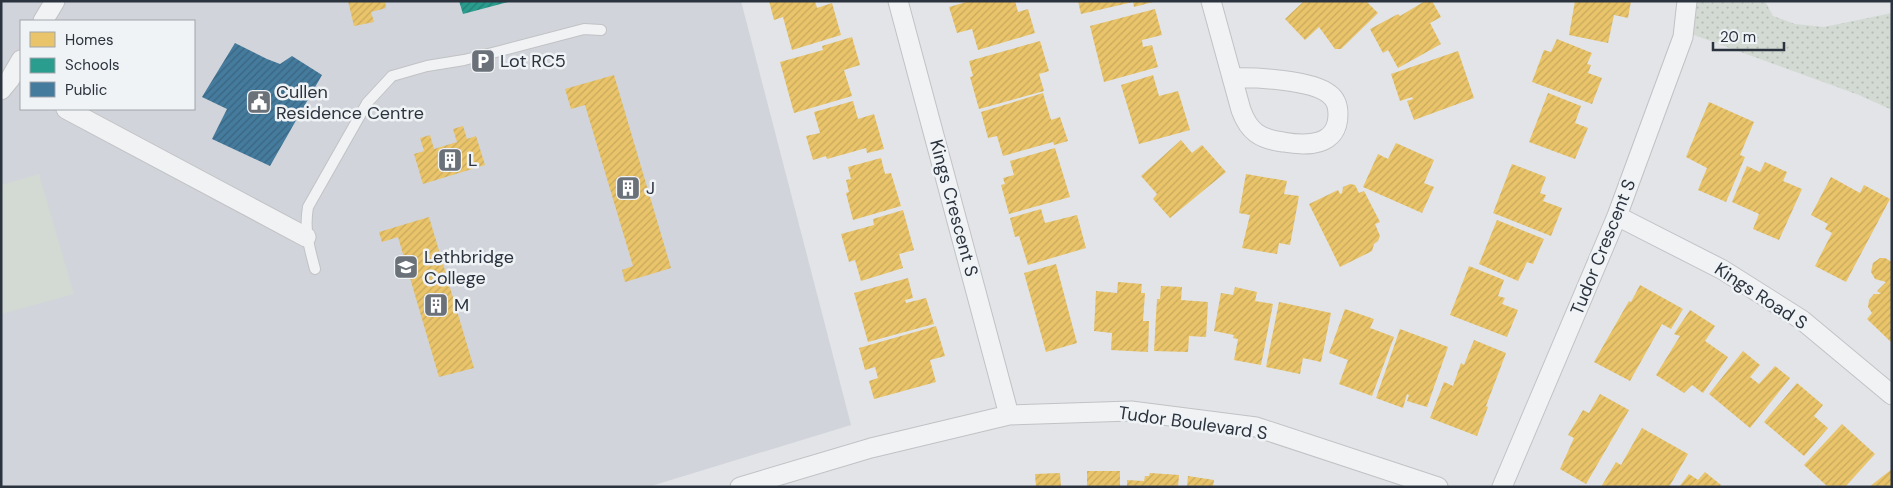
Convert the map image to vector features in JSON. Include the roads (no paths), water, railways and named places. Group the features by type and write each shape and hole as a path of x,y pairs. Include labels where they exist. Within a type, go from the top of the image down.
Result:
{"street":[{"path":"44,20 55,1"},
{"name":"Kings Crescent S","path":"898,1 1009,414"},
{"path":"1211,1 1232,78 1246,124 1257,134 1270,140 1304,146 1315,144 1325,139 1336,127 1337,107 1334,99 1328,92 1300,83 1252,77 1232,78"},
{"name":"Tudor Crescent S","path":"1502,487 1617,216 1683,38 1687,1"},
{"path":"11,85 20,62"},
{"path":"68,110 306,236"},
{"name":"Kings Road S","path":"1617,216 1723,270 1802,320 1892,395"},
{"name":"Tudor Boulevard S","path":"740,487 871,448 1009,414 1131,411 1256,427 1438,487"}],"lane":[{"path":"315,269 306,236 305,222 308,207 367,102 392,76 584,29 601,30"}],"place":[{"name":"Lot RC5","path":"483,61"},
{"name":"Cullen Residence Centre","path":"259,102"},
{"name":"L","path":"450,160"},
{"name":"J","path":"628,188"},
{"name":"Lethbridge College","path":"406,267"},
{"name":"M","path":"436,305"}]}
